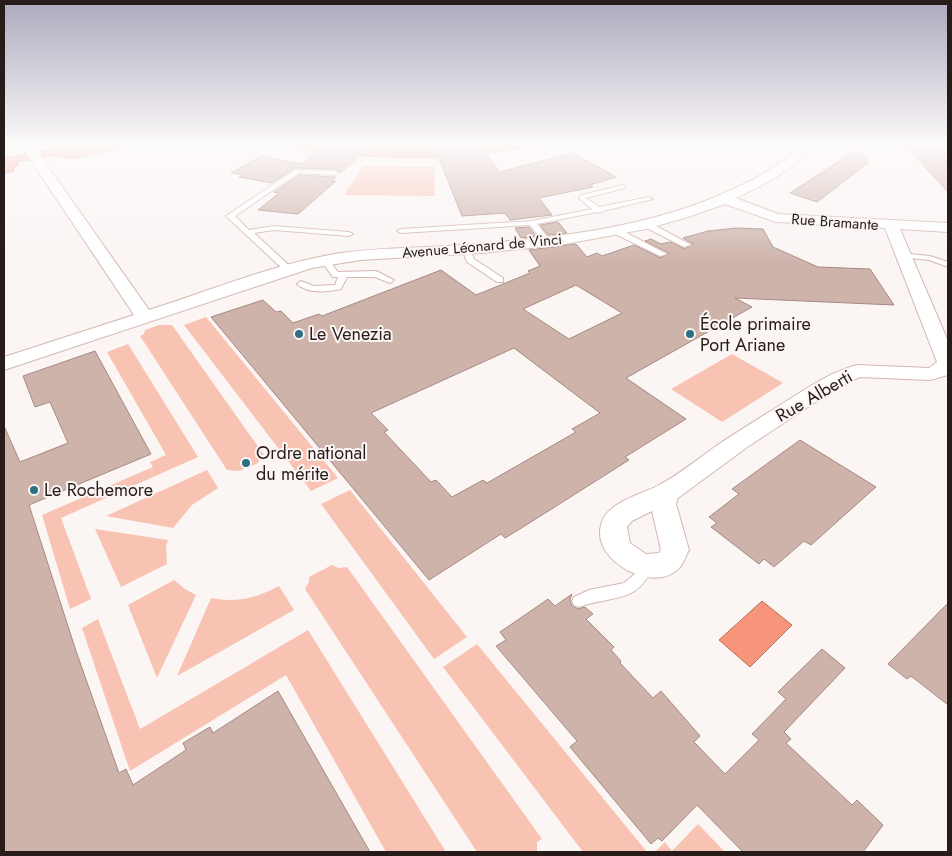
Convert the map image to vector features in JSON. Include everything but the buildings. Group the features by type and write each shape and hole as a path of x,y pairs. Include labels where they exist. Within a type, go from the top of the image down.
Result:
{"street":[{"path":"52,184 145,317"},
{"name":"Avenue Léonard de Vinci","path":"4,364 145,317 295,277 325,261 361,255 466,249 547,241 614,230 644,224 725,199 754,184"},
{"name":"Rue Bramante","path":"725,199 776,218 948,227"},
{"name":"Rue Alberti","path":"646,566 634,562 618,549 613,531 614,523 623,514 670,491 738,442 825,386 847,375 870,370 930,374 942,370 947,362 944,344 891,225"},
{"path":"646,566 665,564 671,559 675,550 663,504 670,491"}],"lane":[{"path":"278,184 230,216 308,288 338,287 343,276"},
{"path":"600,211 582,198 623,187"},
{"path":"401,231 532,223 600,211 649,199"},
{"path":"532,223 547,241"},
{"path":"644,224 687,245"},
{"path":"248,232 274,228 350,234"},
{"path":"614,230 663,254"},
{"path":"466,249 470,260 500,280"},
{"path":"904,255 930,258 948,265"},
{"path":"325,261 336,275 376,274 390,280"},
{"path":"579,601 591,594 634,588 643,578 646,566"}],"shaded area":[{"path":"352,184 435,184 435,196 344,195"},
{"path":"206,317 338,478 311,491 184,325"},
{"path":"159,325 172,325 264,455 260,457 258,463 239,471 227,470 140,336 144,334 145,330"},
{"path":"128,344 198,457 61,518 91,599 70,609 42,515 153,467 150,462 166,455 107,352"},
{"path":"732,354 783,383 722,422 671,389"},
{"path":"207,470 218,488 192,505 173,528 106,516"},
{"path":"350,490 467,637 434,659 321,504"},
{"path":"95,529 168,540 166,546 167,564 121,587"},
{"path":"332,565 339,568 347,567 542,839 537,842 537,852 477,852 305,589 309,582 309,577"},
{"path":"174,580 196,595 157,678 128,605"},
{"path":"279,586 294,610 177,676 211,598 238,600 263,594"},
{"path":"762,601 792,625 750,667 719,640"},
{"path":"98,619 140,729 308,630 446,852 386,852 286,675 130,771 82,628"},
{"path":"477,644 647,852 583,852 443,667"},
{"path":"698,824 725,852 655,852 665,842 672,851"}],"place":[{"name":"Le Venezia","path":"299,334"},
{"name":"École primaire Port Ariane","path":"690,334"},
{"name":"Ordre national du mérite","path":"246,463"},
{"name":"Le Rochemore","path":"34,490"}]}
